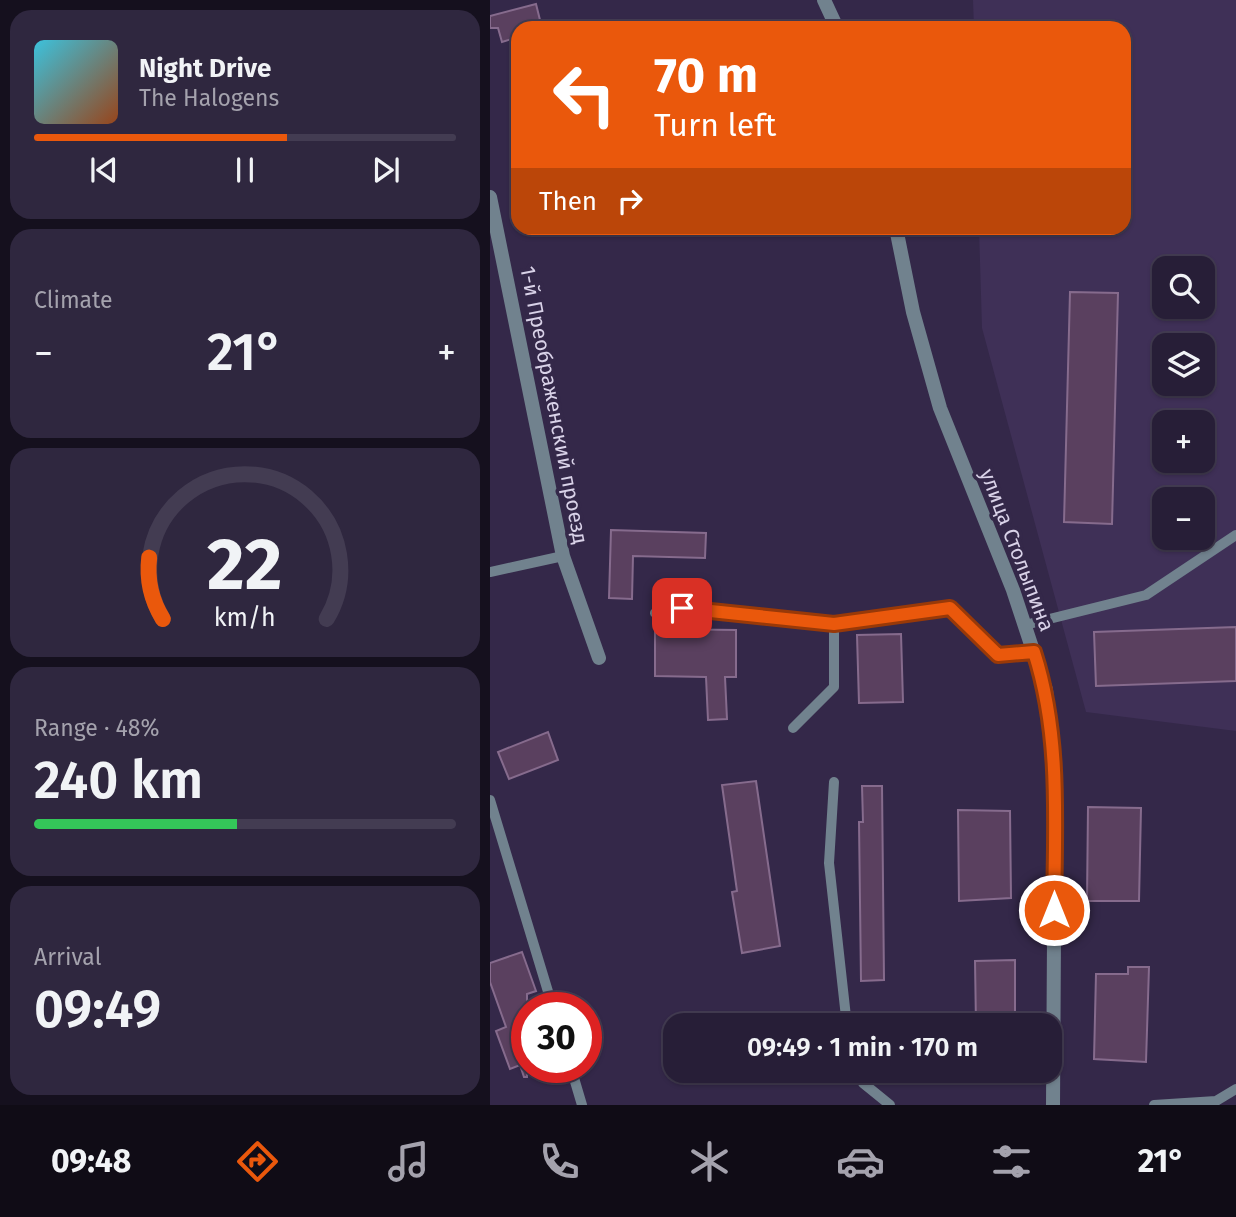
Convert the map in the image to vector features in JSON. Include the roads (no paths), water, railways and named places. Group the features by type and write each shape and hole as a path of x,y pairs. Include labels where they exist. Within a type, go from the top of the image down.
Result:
{"street":[{"path":"824,0 834,21"},
{"name":"1-й Преображенский проезд","path":"490,197 563,556 599,658"},
{"name":"улица Столыпина","path":"897,235 913,312 940,408 1025,625 1046,690 1055,771 1053,1105"}],"lane":[{"path":"1025,625 1146,595 1236,535"},
{"path":"490,572 563,556"},
{"path":"655,613 682,608 834,624 950,608 998,655 1034,652"},
{"path":"793,728 834,687 834,624"},
{"path":"834,782 829,863 846,1013"},
{"path":"490,800 548,992"},
{"path":"575,1083 582,1105"},
{"path":"863,1083 890,1105"},
{"path":"1154,1105 1217,1103 1236,1089"}]}
